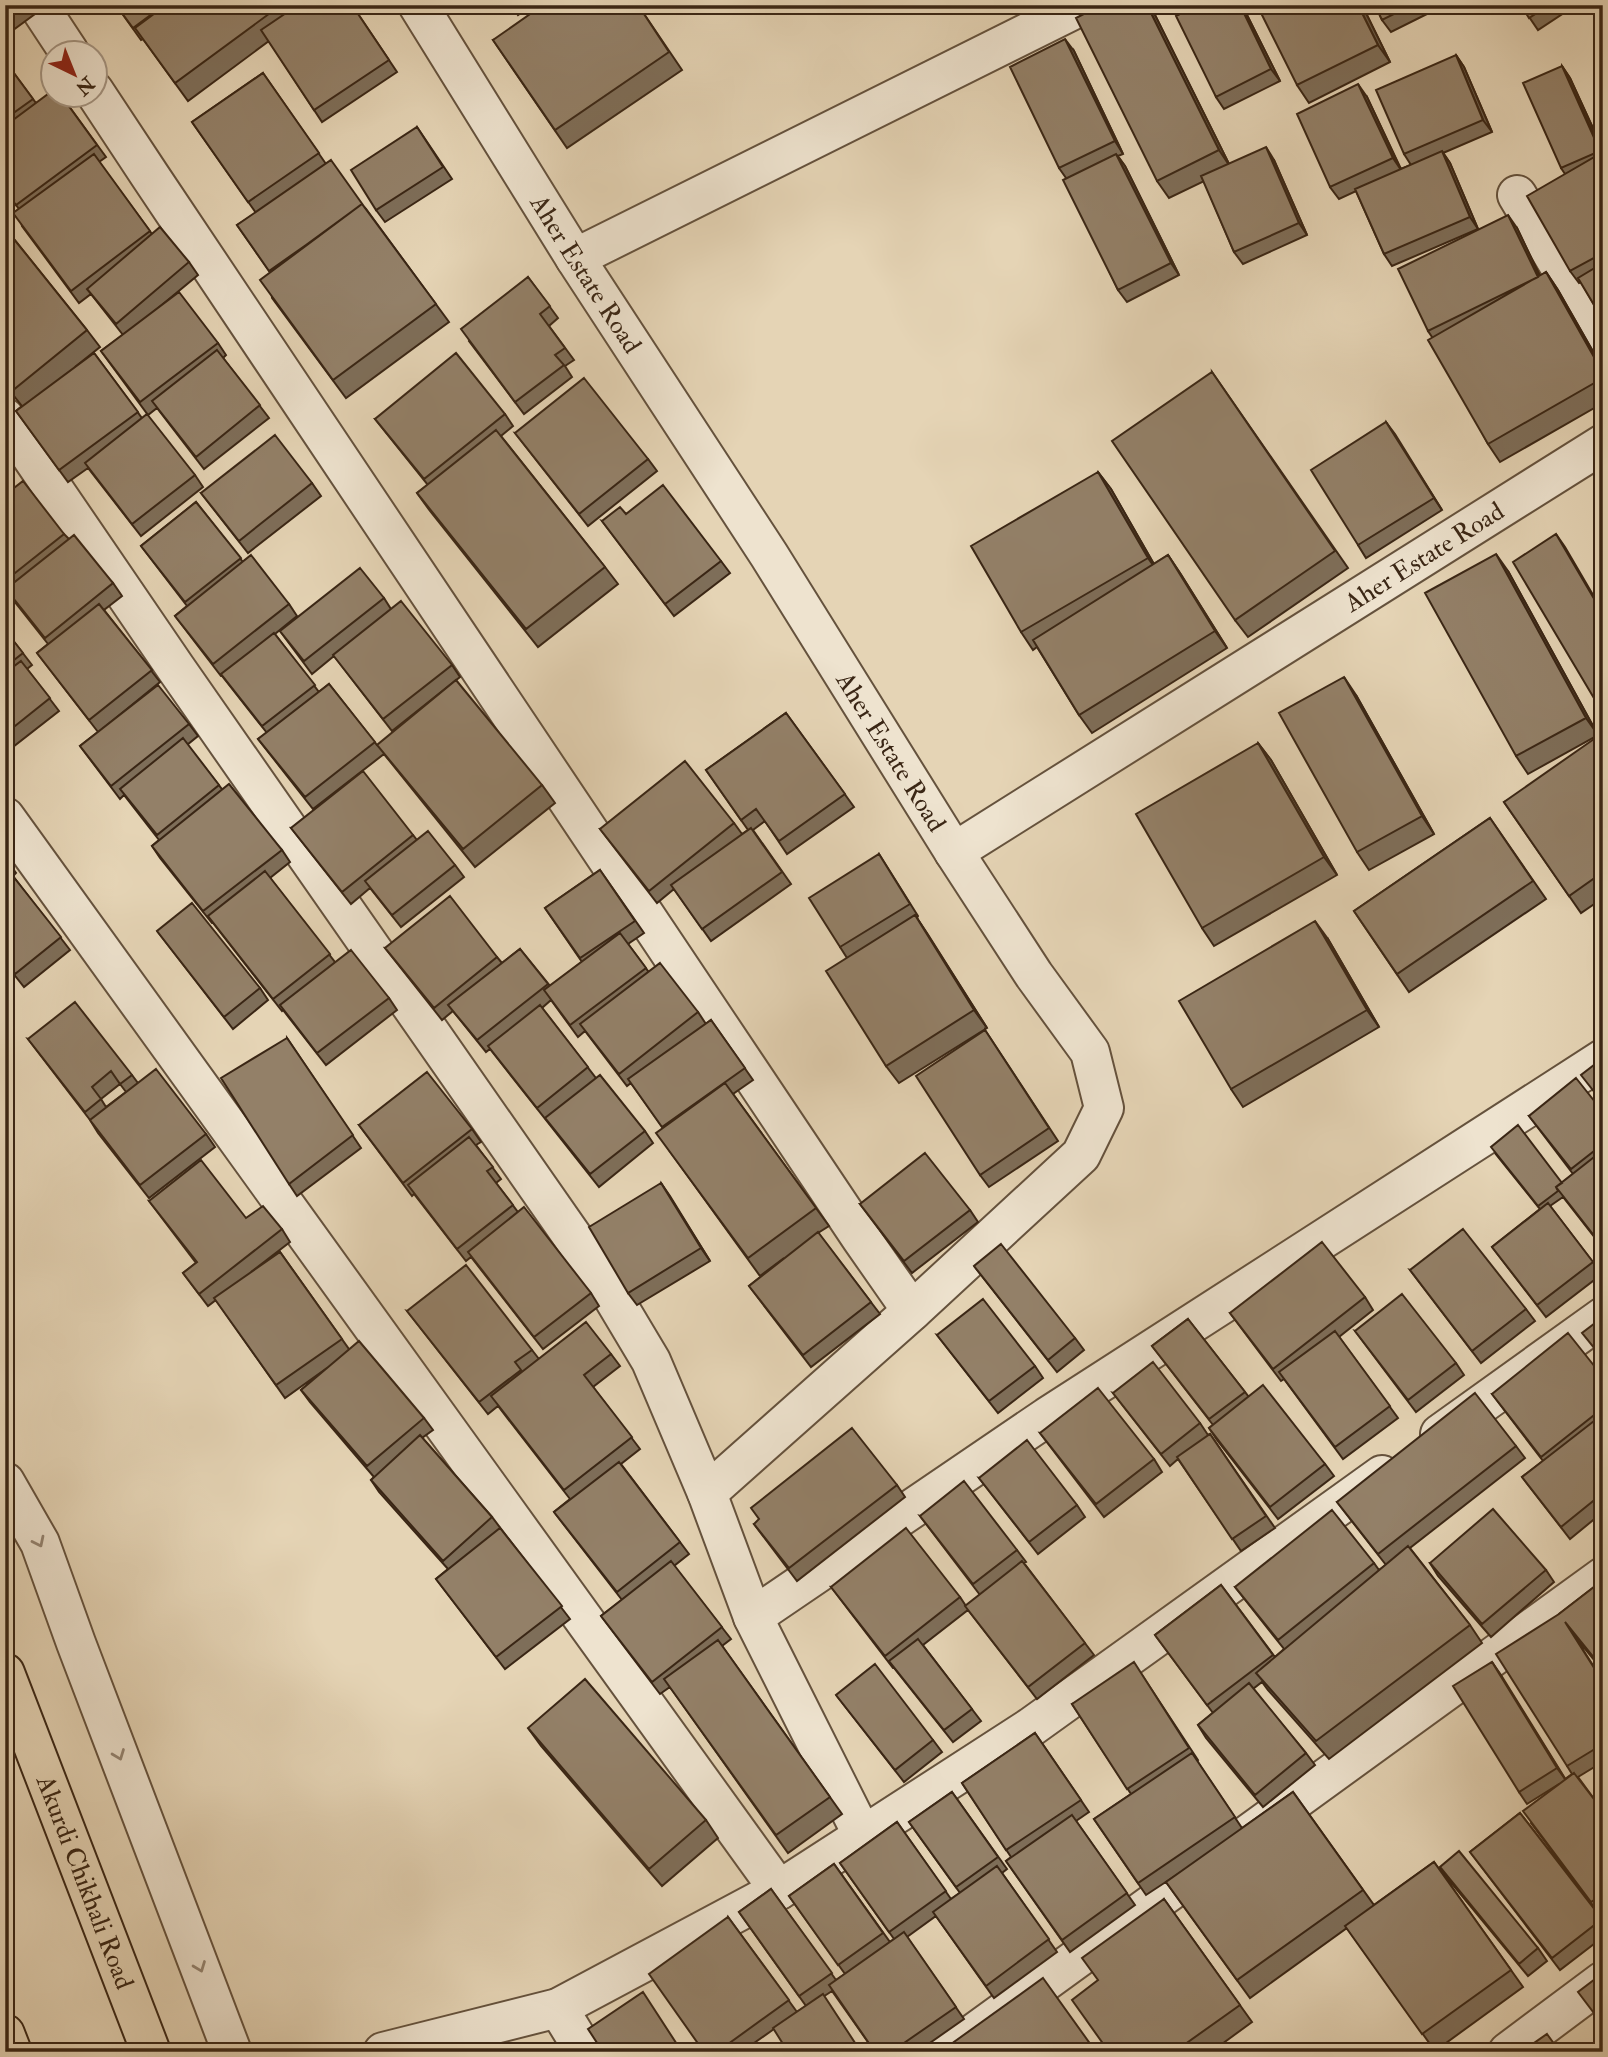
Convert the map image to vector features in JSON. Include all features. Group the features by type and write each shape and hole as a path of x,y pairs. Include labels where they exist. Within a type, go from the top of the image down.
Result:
{"main road":[{"name":"Akurdi Chikhali Road","path":"5,1673 150,2052"},
{"path":"5,2034 12,2052"}],"street":[{"path":"38,5 60,38"},
{"name":"Aher Estate Road","path":"418,5 575,258 769,555 954,852 1603,444"},
{"path":"575,258 1083,5"},
{"path":"105,108 304,409 912,1311"},
{"path":"1517,195 1603,339"},
{"path":"5,418 175,667 602,1279 651,1361 707,1493 753,1617 863,1836"},
{"path":"5,817 779,1890"},
{"path":"707,1493 912,1311 1081,1155 1104,1108 1090,1052 1034,975 954,852"},
{"path":"753,1617 1047,1417 1603,1059"},
{"path":"383,2052 558,2008 779,1890 1031,1727 1603,1317"},
{"path":"5,1482 40,1543 232,2052"},
{"path":"948,2052 1603,1577"},
{"path":"1508,2052 1603,1981"},
{"path":"558,2008 585,2052"}],"building":[{"path":"5,5 22,5 5,17"},
{"path":"116,5 164,5 133,28"},
{"path":"166,5 281,5 175,83 135,28"},
{"path":"298,5 352,5 389,60 314,110 261,30"},
{"path":"543,5 638,5 669,52 555,130 493,40"},
{"path":"1101,5 1147,5 1219,150 1157,181 1076,18"},
{"path":"1197,5 1240,5 1271,69 1216,97 1176,16"},
{"path":"1257,5 1358,5 1378,45 1297,85"},
{"path":"1375,5 1412,5 1382,20"},
{"path":"1521,5 1549,5 1529,18"},
{"path":"1065,39 1115,141 1059,168 1010,67"},
{"path":"1456,55 1483,120 1404,154 1376,90"},
{"path":"5,61 33,99 5,119"},
{"path":"1562,66 1600,151 1561,168 1523,83"},
{"path":"263,73 319,153 248,202 192,122"},
{"path":"1358,84 1393,158 1330,187 1297,114"},
{"path":"38,101 38,108 70,108 97,145 16,205 5,190 5,126"},
{"path":"417,127 443,167 376,210 351,170"},
{"path":"1266,147 1299,223 1234,252 1201,176"},
{"path":"1442,151 1470,217 1384,254 1355,189"},
{"path":"1603,152 1603,253 1570,271 1527,196"},
{"path":"94,154 150,231 71,291 13,213"},
{"path":"1116,154 1171,263 1118,290 1063,180"},
{"path":"331,160 363,205 269,271 237,225"},
{"path":"362,204 436,304 333,380 260,280"},
{"path":"1508,215 1538,277 1428,331 1398,269"},
{"path":"160,227 189,262 116,324 87,289"},
{"path":"5,228 87,330 12,391 5,382"},
{"path":"1603,263 1603,320 1578,278"},
{"path":"1546,272 1603,373 1603,378 1488,444 1428,340"},
{"path":"528,277 550,306 540,314 565,348 555,355 564,365 515,402 461,329"},
{"path":"179,292 218,343 140,402 101,351"},
{"path":"217,350 260,405 196,457 152,401"},
{"path":"94,353 138,412 59,470 16,411"},
{"path":"456,353 505,414 424,479 375,419"},
{"path":"1212,372 1335,551 1235,620 1112,441"},
{"path":"584,378 648,459 579,514 515,433"},
{"path":"147,414 195,475 132,524 85,463"},
{"path":"1386,422 1434,498 1358,545 1311,470"},
{"path":"496,430 605,567 526,629 417,493"},
{"path":"275,435 312,483 239,541 201,493"},
{"path":"1098,472 1148,558 1021,632 971,546"},
{"path":"23,481 64,534 5,581 5,495"},
{"path":"663,485 721,561 665,604 602,521 620,507 626,514"},
{"path":"196,502 241,558 185,602 141,546"},
{"path":"1556,534 1603,614 1601,710 1513,562"},
{"path":"74,535 113,583 45,638 6,589"},
{"path":"1496,554 1586,718 1516,756 1425,593"},
{"path":"251,555 289,604 213,664 175,616"},
{"path":"1168,555 1215,631 1079,715 1033,640"},
{"path":"360,568 384,598 304,661 280,631"},
{"path":"401,601 452,665 383,719 333,655"},
{"path":"99,604 152,670 89,720 37,653"},
{"path":"5,630 23,653 5,667"},
{"path":"274,633 315,685 262,726 221,674"},
{"path":"21,661 50,698 5,734 5,673"},
{"path":"1344,677 1422,816 1357,852 1279,713"},
{"path":"456,680 542,785 463,849 377,745"},
{"path":"329,684 375,742 305,797 258,739"},
{"path":"158,685 189,724 111,786 80,746"},
{"path":"786,713 845,794 779,841 756,809 741,820 706,770"},
{"path":"183,738 219,785 157,835 120,789"},
{"path":"1594,739 1603,751 1603,872 1569,896 1504,802"},
{"path":"1258,743 1324,857 1202,928 1136,814"},
{"path":"685,761 734,823 649,891 600,829"},
{"path":"363,771 413,835 342,892 291,828"},
{"path":"229,784 282,850 203,911 152,846"},
{"path":"1490,818 1533,881 1397,974 1354,911"},
{"path":"751,828 782,872 702,929 671,885"},
{"path":"428,831 455,865 392,915 365,881"},
{"path":"879,854 910,904 840,947 809,898"},
{"path":"600,870 635,921 580,958 545,908"},
{"path":"265,871 330,954 273,999 208,916"},
{"path":"12,875 61,937 15,974 5,962 5,880"},
{"path":"450,896 497,957 434,1008 385,948"},
{"path":"192,903 260,988 224,1017 157,931"},
{"path":"915,915 974,1010 886,1066 826,971"},
{"path":"1315,921 1367,1010 1231,1089 1179,1001"},
{"path":"620,933 646,968 570,1025 544,990"},
{"path":"520,949 548,984 477,1040 448,1005"},
{"path":"351,950 389,998 317,1053 280,1005"},
{"path":"660,963 698,1012 619,1074 580,1024"},
{"path":"75,1002 132,1075 120,1084 111,1071 92,1087 101,1099 85,1112 28,1039"},
{"path":"540,1005 588,1067 537,1108 488,1046"},
{"path":"711,1020 745,1068 662,1127 628,1079"},
{"path":"985,1030 1049,1128 980,1175 916,1076"},
{"path":"287,1038 353,1135 289,1184 221,1078"},
{"path":"1603,1058 1603,1103 1581,1075"},
{"path":"156,1069 206,1134 140,1185 90,1120"},
{"path":"427,1072 472,1129 403,1183 359,1125"},
{"path":"600,1075 645,1131 590,1174 545,1118"},
{"path":"1576,1078 1603,1112 1603,1144 1571,1169 1529,1116"},
{"path":"725,1083 816,1208 748,1258 656,1133"},
{"path":"1518,1125 1562,1183 1556,1187 1558,1191 1538,1206 1491,1147"},
{"path":"469,1137 493,1167 487,1171 513,1205 457,1249 408,1185"},
{"path":"1603,1150 1603,1247 1556,1187"},
{"path":"925,1153 970,1210 904,1261 860,1204"},
{"path":"201,1160 246,1218 263,1206 282,1229 199,1294 183,1273 197,1262 149,1201"},
{"path":"661,1183 701,1248 628,1293 589,1227"},
{"path":"1548,1203 1593,1262 1537,1305 1492,1247"},
{"path":"524,1207 591,1293 534,1337 468,1252"},
{"path":"1463,1229 1526,1309 1472,1351 1410,1270"},
{"path":"818,1232 871,1302 803,1355 749,1286"},
{"path":"1322,1242 1365,1297 1273,1369 1230,1313"},
{"path":"1001,1244 1075,1338 1048,1360 974,1266"},
{"path":"280,1252 342,1339 276,1385 214,1298"},
{"path":"466,1265 532,1350 515,1362 521,1370 479,1402 407,1311"},
{"path":"1402,1294 1456,1363 1408,1400 1355,1331"},
{"path":"983,1299 1035,1366 989,1401 937,1335"},
{"path":"1603,1317 1603,1359 1582,1333"},
{"path":"1188,1319 1245,1392 1209,1419 1152,1346"},
{"path":"586,1322 611,1354 584,1375 632,1437 564,1490 491,1396"},
{"path":"1335,1331 1390,1406 1335,1447 1279,1372"},
{"path":"1568,1333 1603,1377 1603,1408 1541,1457 1492,1394"},
{"path":"359,1341 424,1418 367,1466 301,1390"},
{"path":"1153,1362 1200,1423 1161,1454 1113,1393"},
{"path":"1263,1385 1325,1464 1270,1507 1209,1428"},
{"path":"1098,1388 1154,1459 1096,1504 1040,1433"},
{"path":"1475,1393 1516,1446 1378,1554 1337,1502"},
{"path":"1603,1414 1603,1493 1561,1527 1522,1477"},
{"path":"852,1428 897,1485 789,1568 754,1524 759,1519 751,1508"},
{"path":"1210,1434 1266,1516 1232,1539 1177,1457"},
{"path":"420,1435 492,1517 443,1561 371,1480"},
{"path":"1027,1440 1077,1505 1029,1542 979,1478"},
{"path":"619,1462 680,1542 617,1592 554,1512"},
{"path":"964,1481 1017,1550 973,1584 920,1516"},
{"path":"1493,1509 1546,1570 1482,1624 1430,1563"},
{"path":"1332,1510 1374,1563 1278,1640 1235,1587"},
{"path":"500,1528 562,1606 496,1657 436,1579"},
{"path":"906,1528 960,1597 885,1656 831,1587"},
{"path":"1408,1546 1470,1625 1316,1741 1256,1673"},
{"path":"671,1561 722,1627 652,1682 601,1616"},
{"path":"1022,1561 1085,1643 1028,1687 965,1606"},
{"path":"1603,1580 1603,1669 1565,1622 1603,1682 1603,1744 1567,1766 1496,1654 1559,1614"},
{"path":"1221,1585 1273,1655 1207,1705 1155,1635"},
{"path":"918,1639 972,1709 944,1730 889,1661"},
{"path":"718,1640 830,1797 776,1835 664,1679"},
{"path":"1134,1662 1189,1748 1127,1789 1072,1704"},
{"path":"1492,1662 1557,1768 1519,1792 1453,1686"},
{"path":"875,1664 933,1740 895,1770 836,1695"},
{"path":"585,1679 706,1820 649,1869 528,1728"},
{"path":"1249,1683 1306,1753 1255,1795 1198,1725"},
{"path":"1035,1733 1081,1800 1006,1850 962,1783"},
{"path":"1603,1750 1603,1765 1595,1755"},
{"path":"1192,1753 1235,1817 1138,1883 1094,1819"},
{"path":"1574,1773 1603,1811 1603,1894 1591,1902 1523,1811"},
{"path":"952,1792 998,1857 956,1887 909,1822"},
{"path":"1293,1792 1363,1890 1237,1980 1166,1882"},
{"path":"1520,1813 1602,1919 1552,1958 1470,1852"},
{"path":"1072,1815 1127,1893 1062,1940 1006,1861"},
{"path":"897,1822 946,1891 889,1932 840,1863"},
{"path":"1459,1851 1538,1948 1519,1964 1440,1867"},
{"path":"1434,1862 1511,1970 1422,2034 1345,1926"},
{"path":"834,1864 883,1933 838,1965 789,1896"},
{"path":"997,1866 1049,1939 986,1986 933,1912"},
{"path":"771,1889 832,1973 799,1996 739,1912"},
{"path":"1164,1899 1240,2005 1174,2052 1109,2052 1072,2000 1098,1980 1082,1958"},
{"path":"728,1917 789,2000 717,2052 704,2052 649,1974"},
{"path":"904,1932 956,2007 891,2052 875,2052 829,1985"},
{"path":"1603,1973 1603,2025 1578,1992"},
{"path":"1043,1978 1096,2052 940,2052"},
{"path":"643,1992 682,2052 603,2052 588,2029"},
{"path":"823,1994 861,2052 788,2052 773,2028"},
{"path":"1547,2034 1560,2052 1521,2052"}]}
